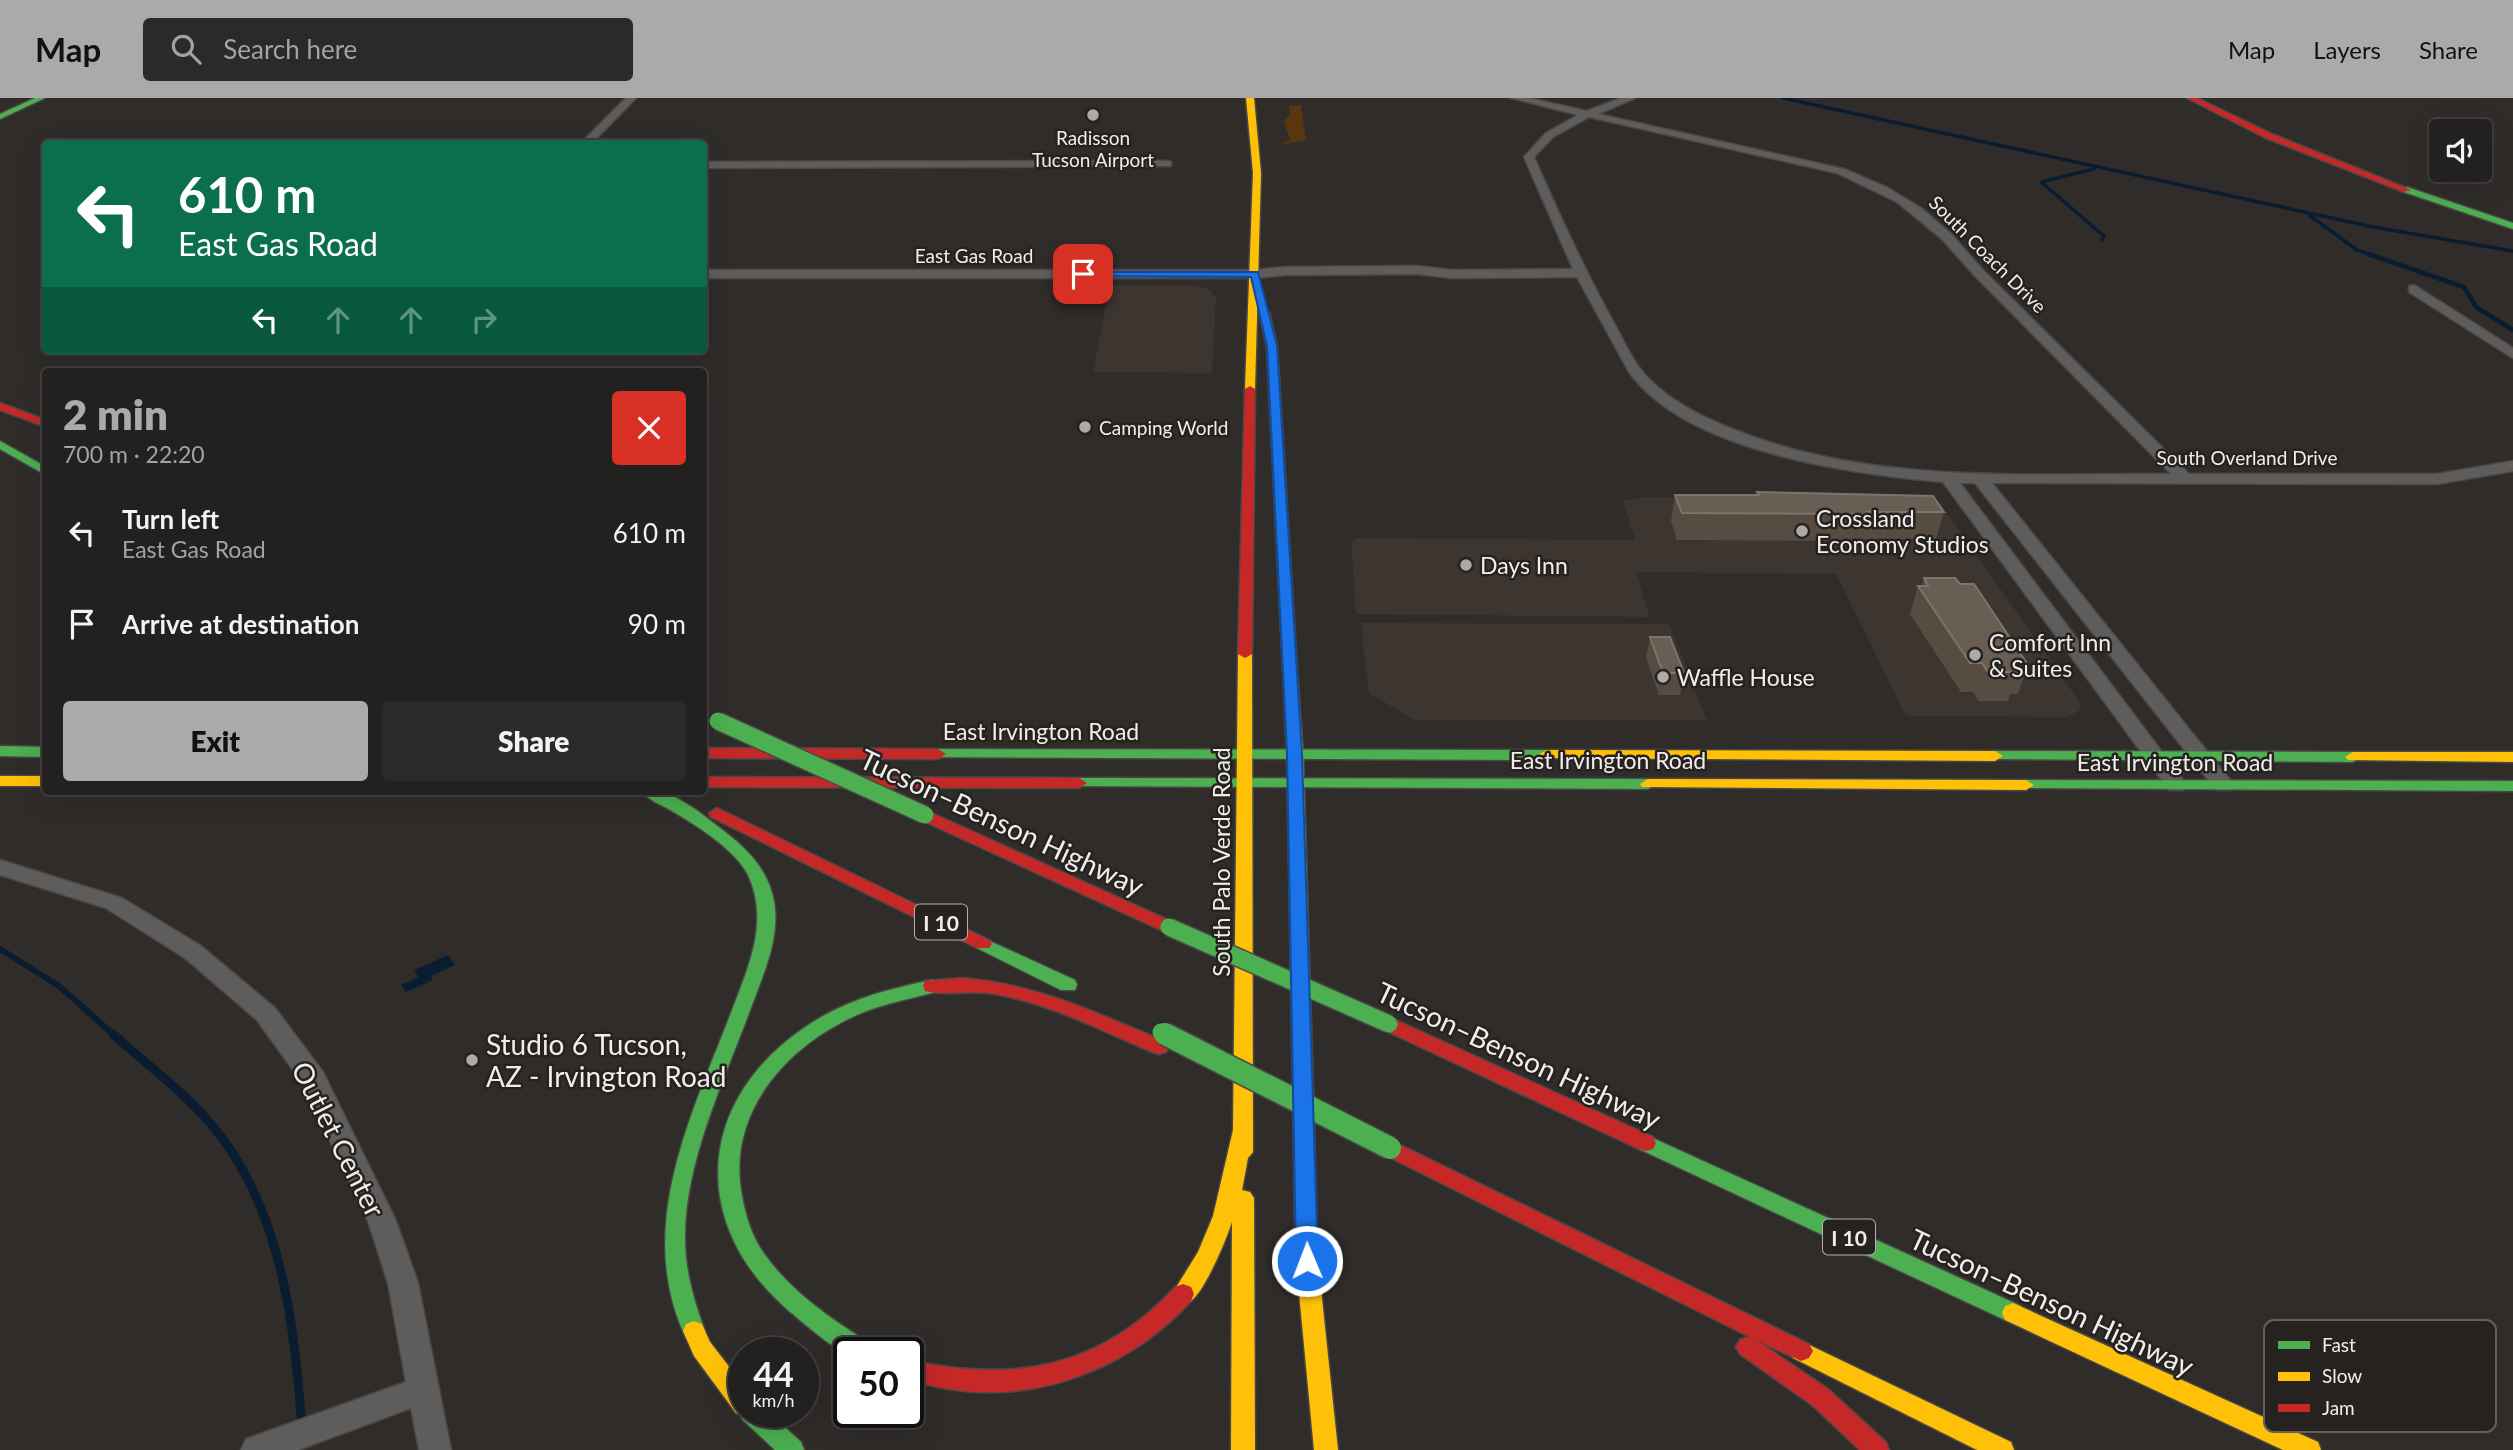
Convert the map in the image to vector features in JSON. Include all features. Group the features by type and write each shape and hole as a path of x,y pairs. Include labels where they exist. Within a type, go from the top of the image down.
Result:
{"main road":[{"path":"0,117 41,98"},
{"name":"South Palo Verde Road","path":"1242,1450 1244,754 1257,173 1251,98"},
{"path":"2191,98 2238,122 2319,157 2513,226"},
{"path":"2217,98 2278,128 2345,156 2513,214"},
{"name":"South Palo Verde Road","path":"1255,274 1272,346 1295,754 1307,1261 1307,1427"},
{"path":"1252,377 1262,384 1264,421 1278,444"},
{"path":"0,406 42,422"},
{"path":"0,444 42,470"},
{"name":"Tucson–Benson Highway","path":"710,717 1169,927 1389,1024 2264,1429"},
{"path":"0,751 42,752"},
{"name":"East Irvington Road","path":"707,753 2513,757"},
{"path":"0,781 42,781"},
{"name":"East Irvington Road","path":"707,782 2513,786"},
{"path":"656,795 729,839 746,856 760,878 767,912 762,954 691,1146 679,1183 673,1225 674,1267 684,1308 716,1373 728,1387"},
{"name":"I 10","path":"682,795 1088,995"},
{"path":"840,1337 825,1328 779,1287 751,1250 733,1210 727,1174 735,1125 752,1090 780,1056 812,1030 853,1007 901,990 954,982 992,984 1029,991 1160,1040 1334,1118 2002,1450"},
{"path":"1137,1020 1160,1040"},
{"path":"924,1374 948,1380 977,1382 1030,1378 1096,1357 1154,1323 1181,1297 1210,1252 1233,1184 1243,1130"},
{"path":"1483,1192 1780,1366 1820,1397 1877,1450"},
{"path":"1307,1261 1326,1450"},
{"path":"768,1428 792,1450"},
{"name":"Tucson–Benson Highway","path":"2270,1432 2309,1450"}],"street":[{"path":"589,140 631,98"},
{"name":"South Coach Drive","path":"1516,98 1840,172 1886,190 1911,205 1948,236 1978,272 2184,478"},
{"name":"South Coach Drive","path":"1542,98 1569,104 1591,113"},
{"path":"1630,98 1557,127 1540,140 1530,157 1580,273 1629,362 1644,383 1673,407 1737,436 1809,458 1891,474 1948,478 1978,488 2009,528 2039,552"},
{"path":"707,165 1167,164"},
{"name":"East Gas Road","path":"707,274 1255,274 1285,279 1437,279 1452,274 1580,273"},
{"path":"2414,289 2513,354"},
{"name":"South Overland Drive","path":"1948,478 2437,479 2513,467"},
{"path":"1948,478 2176,785"},
{"path":"1980,478 2223,785"},
{"name":"Outlet Center","path":"0,867 114,903 193,952 266,1014 314,1079 382,1221 403,1283 435,1450"},
{"path":"259,1449 422,1390"}],"shaded area":[{"path":"1301,105 1306,141 1280,144 1290,140 1284,121 1290,115 1289,106"},
{"path":"1110,285 1191,285 1208,289 1216,297 1212,373 1093,372"},
{"path":"1647,497 1929,499 1940,503 2081,704 2079,711 2068,717 1906,716 1836,574 1636,572 1650,617 1356,614 1351,541 1358,538 1635,540 1623,501"},
{"path":"1361,623 1669,624 1707,720 1414,720 1369,693"}],"water":[{"path":"448,955 455,965 431,976 433,980 406,992 401,985 418,977 414,970"}],"building":[{"path":"1757,492 1933,496 1944,512 1682,513 1675,495 1759,495"},
{"path":"1924,578 1955,578 1960,584 1974,584 2028,665 2013,665 2017,672 1988,672 1982,663 1970,663 1918,586 1928,586"},
{"path":"1650,637 1670,637 1684,673 1663,673"}],"waterway":[{"path":"1783,98 2373,227 2513,251"},
{"path":"2094,169 2041,182 2104,236 2102,240"},
{"path":"2309,215 2357,250 2373,255"},
{"path":"2368,254 2464,287 2476,307 2513,330"},
{"path":"0,949 59,986 115,1036"},
{"path":"113,1034 204,1116 238,1161 256,1196 270,1232 289,1309 302,1427"}],"traffic: fast":[{"path":"0,117 41,98"},
{"path":"2407,190 2513,226"},
{"path":"1264,312 1272,346 1290,670"},
{"path":"0,444 42,470"},
{"path":"718,721 925,815"},
{"path":"0,751 42,752"},
{"path":"938,754 1546,755"},
{"path":"1995,756 2353,757"},
{"path":"1079,783 1648,784"},
{"path":"2026,785 2513,786"},
{"path":"656,795 698,819 740,852 755,871 764,894 767,922 762,954 697,1127 681,1183 674,1238 680,1294 694,1331"},
{"path":"1169,927 1389,1024"},
{"path":"983,944 1068,985"},
{"path":"841,1337 788,1296 756,1260 744,1240 735,1218 727,1173 733,1131 750,1094 777,1060 811,1032 849,1010 891,995 932,986"},
{"path":"1161,1032 1390,1148"},
{"path":"1303,1091 1307,1279"},
{"path":"1646,1143 2013,1313"},
{"path":"768,1428 792,1450"}],"traffic: slow":[{"path":"1250,98 1257,173 1250,389"},
{"path":"1243,1152 1245,654"},
{"path":"1290,670 1295,754 1303,1091"},
{"path":"1546,755 1995,756"},
{"path":"2353,757 2513,757"},
{"path":"0,781 42,781"},
{"path":"1648,784 2026,785"},
{"path":"1183,1294 1207,1257 1224,1216 1243,1130"},
{"path":"1243,1198 1243,1450"},
{"path":"1307,1261 1326,1450"},
{"path":"2013,1313 2264,1429"},
{"path":"694,1331 702,1349 728,1384"},
{"path":"1801,1351 2002,1450"},
{"path":"2270,1432 2309,1450"}],"traffic: jam":[{"path":"2191,98 2269,136 2407,190"},
{"path":"1245,654 1250,389"},
{"path":"0,406 42,422"},
{"path":"707,753 938,754"},
{"path":"707,782 1079,783"},
{"path":"717,813 983,944"},
{"path":"925,815 1169,927"},
{"path":"932,986 992,987 1021,993 1076,1012 1159,1047"},
{"path":"1389,1024 1646,1143"},
{"path":"1390,1148 1801,1351"},
{"path":"924,1373 957,1380 987,1382 1014,1381 1069,1369 1120,1347 1144,1332 1183,1294"},
{"path":"1748,1347 1820,1397 1877,1450"}],"place":[{"name":"Radisson Tucson Airport","path":"1093,115"},
{"name":"Camping World","path":"1085,427"},
{"name":"Crossland Economy Studios","path":"1802,531"},
{"name":"Days Inn","path":"1466,565"},
{"name":"Comfort Inn & Suites","path":"1975,655"},
{"name":"Waffle House","path":"1663,677"},
{"name":"Studio 6 Tucson, AZ - Irvington Road","path":"472,1060"}],"route":[{"path":"1083,274 1255,274 1272,346 1295,754 1307,1261"}]}
